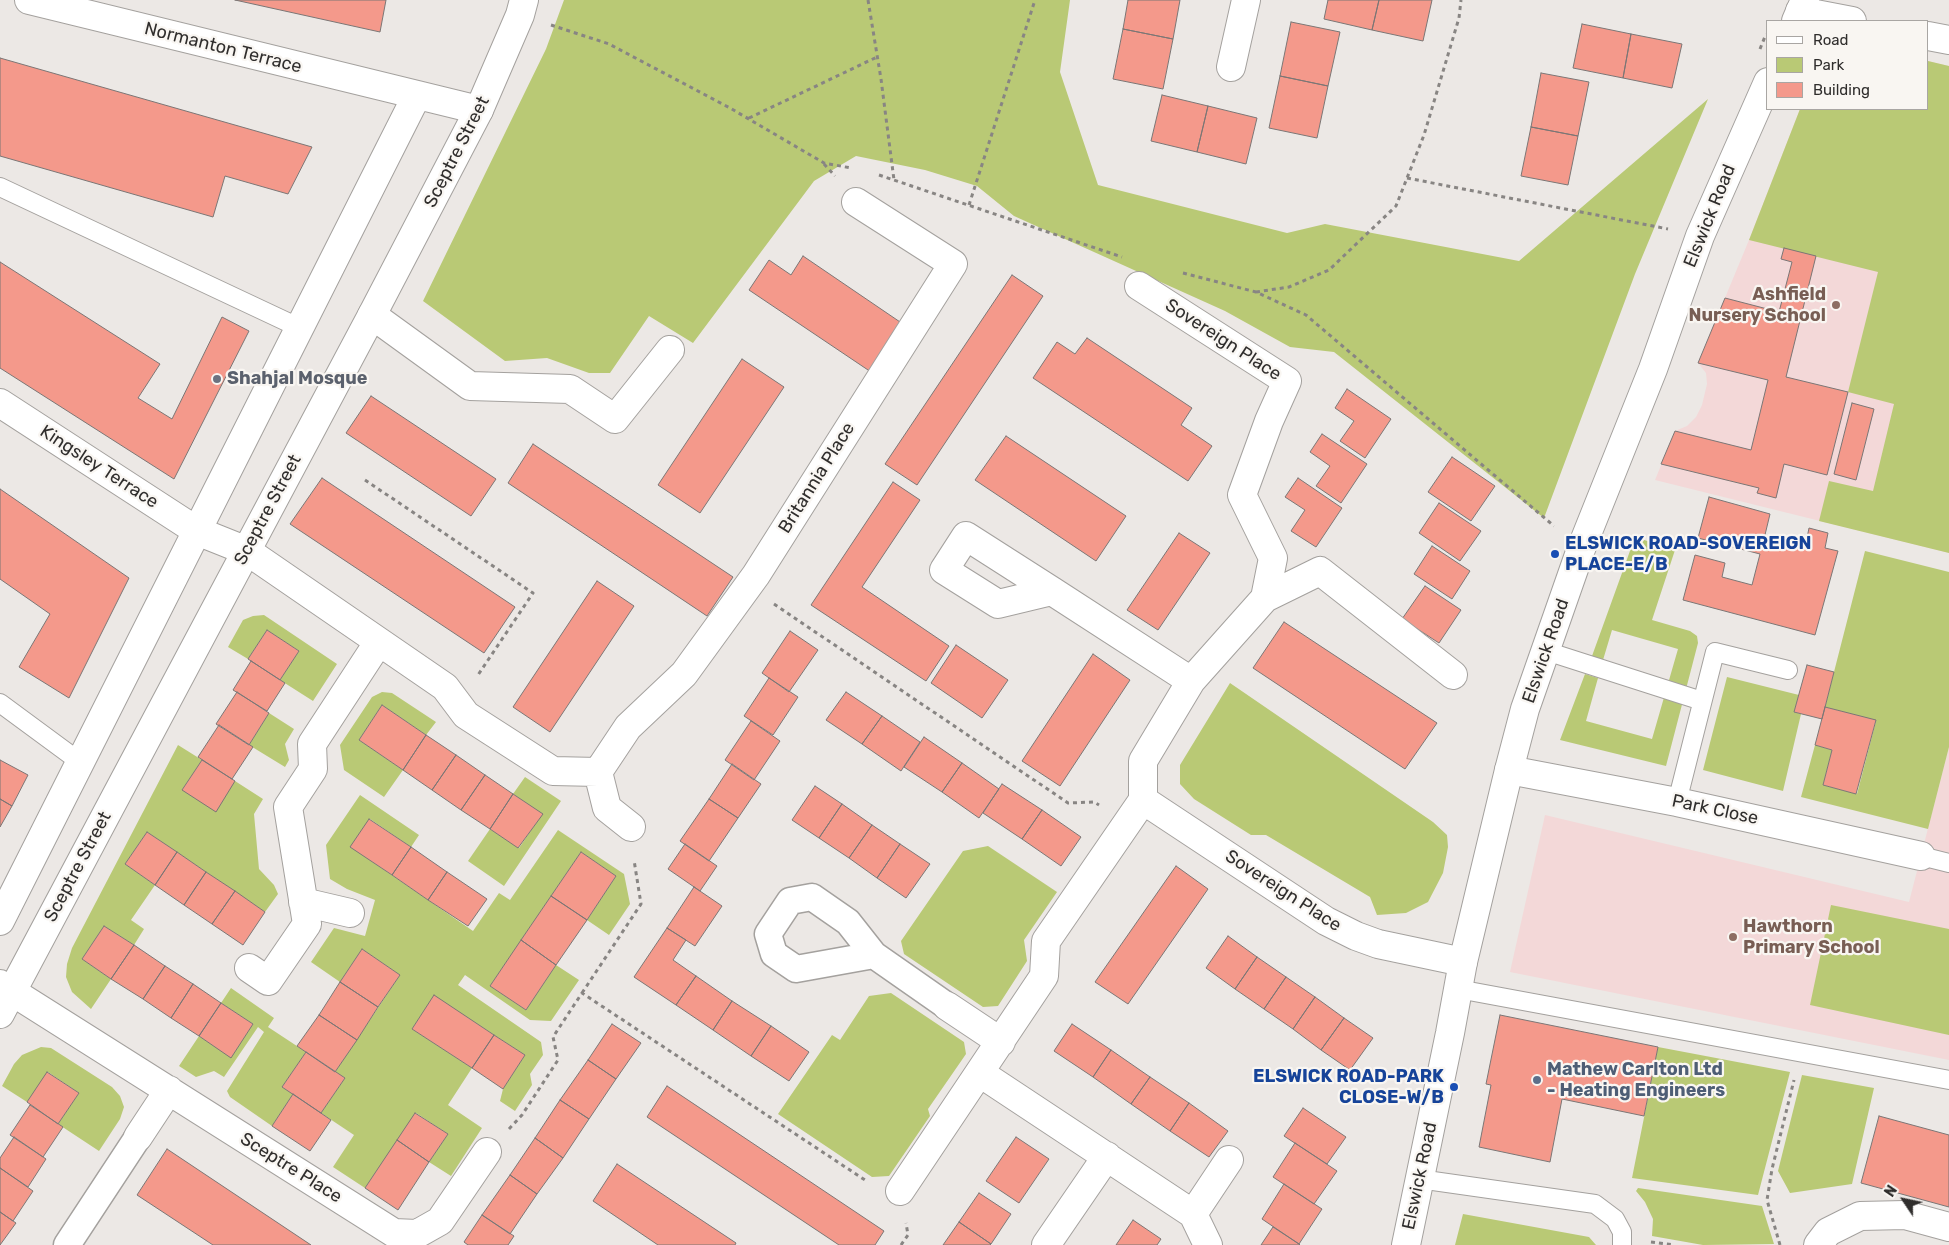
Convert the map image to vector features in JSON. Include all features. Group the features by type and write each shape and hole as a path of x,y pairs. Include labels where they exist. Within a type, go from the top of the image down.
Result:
{"street":[{"name":"Normanton Terrace","path":"29,0 479,110"},
{"path":"1231,68 1246,0"},
{"name":"Sceptre Street","path":"4,996 372,315 479,110 522,7"},
{"path":"1800,11 1847,20"},
{"path":"1929,36 1949,40"},
{"name":"Elswick Road","path":"1406,1245 1463,962 1508,770 1525,709 1582,549 1653,369 1700,236 1766,87"},
{"path":"0,921 417,95"},
{"name":"Britannia Place","path":"598,772 628,727 684,674 756,575 953,264 856,202"},
{"name":"Sovereign Place","path":"1139,286 1287,381 1269,421 1242,495 1274,558 1265,598"},
{"path":"372,315 470,386 570,389 615,419 670,350"},
{"name":"Kingsley Terrace","path":"0,403 197,531 246,551"},
{"path":"246,551 444,687 466,715 552,771 598,772 607,808 632,827"},
{"name":"Sovereign Place","path":"1453,675 1320,571 1265,598 1191,681 1143,761 1143,800 1333,925 1378,944 1463,962"},
{"path":"1052,591 1191,681"},
{"path":"249,968 268,981 307,924 288,808 313,769 312,744 378,643"},
{"name":"Park Close","path":"1508,770 1678,802 1921,856"},
{"path":"900,1191 1044,976 1046,941 1143,800"},
{"path":"303,902 350,913"},
{"path":"874,955 1001,1042"},
{"name":"Sceptre Place","path":"4,996 169,1090 394,1233 413,1240 440,1221 487,1152"},
{"path":"980,1073 1193,1214 1208,1245"},
{"path":"67,1245 169,1090"},
{"path":"1046,1245 1107,1156"},
{"path":"1193,1214 1229,1160"},
{"path":"1818,1245 1828,1232 1860,1216 1905,1215 1949,1227"}],"lane":[{"path":"0,186 300,328"},
{"path":"1546,650 1702,701"},
{"path":"1678,802 1715,652 1788,670"},
{"path":"0,703 80,762"},
{"path":"1921,856 1949,864"},
{"path":"1458,989 1949,1080"},
{"path":"1419,1179 1595,1204 1615,1218 1622,1232 1622,1245"}],"path":[{"path":"868,0 894,180"},
{"path":"969,205 1035,0"},
{"path":"1256,292 1290,287 1329,270 1396,206 1424,135 1459,18 1461,0"},
{"path":"522,7 608,44 748,118 824,163 860,170"},
{"path":"748,118 877,57"},
{"path":"878,174 1127,258"},
{"path":"1408,178 1700,236"},
{"path":"1182,273 1256,292 1306,315 1582,549"},
{"path":"366,480 533,593 458,704"},
{"path":"747,586 1068,803 1094,802 1128,823"},
{"path":"487,1152 522,1115 558,1060 552,1037 641,904 634,870 632,827"},
{"path":"582,993 885,1193 900,1191"},
{"path":"1780,1245 1767,1200 1772,1169 1801,1054"},
{"path":"1650,1242 1674,1245"}],"shaded area":[{"name":"Ashfield Nursery School","path":"1929,61 1949,66 1949,553 1655,480 1675,431 1687,426 1696,417 1702,405 1707,384 1706,373 1698,363 1800,110 1929,110"},
{"name":"Hawthorn Primary School","path":"1949,747 1949,1060 1510,972 1545,815 1909,902"}],"green space":[{"path":"564,0 1070,0 1060,72 1098,185 1287,233 1325,224 1519,261 1708,99 1635,274 1544,518 1334,352 1290,347 1225,311 1014,216 977,186 925,170 856,156 814,181 693,343 649,316 610,373 589,373 547,358 505,361 423,301 546,49"},
{"path":"1929,61 1949,66 1949,553 1819,521 1829,481 1873,491 1894,404 1848,392 1878,272 1749,240 1800,110 1929,110"},
{"path":"1635,537 1675,550 1652,620 1690,631 1697,636 1698,643 1666,766 1560,740 1585,674 1598,678 1586,721 1652,739 1678,649 1612,630 1603,660 1592,656"},
{"path":"1865,551 1949,572 1949,747 1928,829 1801,797 1815,745 1832,750 1823,785 1857,794 1876,721 1825,707"},
{"path":"264,615 337,664 313,701 280,680 299,651 267,630 248,659 228,647 243,620 253,616"},
{"path":"1727,677 1799,695 1794,712 1801,714 1783,791 1703,770"},
{"path":"1230,683 1433,822 1447,835 1448,847 1443,873 1428,902 1406,913 1377,915 1370,897 1266,835 1251,835 1194,799 1180,784 1180,765"},
{"path":"382,692 392,693 436,722 426,735 382,705 359,740 403,770 384,797 344,770 340,745 372,697"},
{"path":"269,713 294,729 285,744 289,760 285,767 249,745"},
{"path":"178,745 202,760 182,790 235,781 263,799 254,814 259,869 274,885 278,894 265,912 147,832 125,864 155,885 131,920 144,929 134,945 104,926 82,959 111,979 91,1009 72,992 66,977 67,964 72,948"},
{"path":"525,777 561,801 504,886 468,861 490,829 519,848 542,814 513,794"},
{"path":"360,795 419,835 411,847 370,819 351,847 473,931 499,893 510,900 558,830 624,874 630,904 609,935 587,920 616,876 581,852 490,986 526,1010 556,965 579,980 551,1021 530,1020 465,975 458,985 541,1042 543,1055 530,1074 532,1085 515,1111 500,1101 503,1089 525,1055 434,996 412,1029 472,1068 448,1105 482,1128 451,1176 429,1162 448,1134 416,1113 365,1188 333,1167 354,1135 321,1113 345,1078 335,1072 400,975 362,949 340,982 311,962 334,928 365,936 375,900 347,889 330,879 326,845"},
{"path":"988,846 1057,892 1024,940 1027,961 998,1006 983,1007 904,954 901,941 963,851"},
{"path":"1831,905 1949,929 1949,1035 1810,1005"},
{"path":"231,988 274,1018 268,1027 306,1052 282,1087 293,1094 272,1126 230,1097 227,1091 264,1032 258,1027 224,1077 214,1071 196,1077 179,1066 199,1036 231,1057 253,1024 221,1003"},
{"path":"891,993 964,1042 966,1054 928,1109 930,1116 889,1176 872,1177 778,1114 832,1035 840,1040 869,996"},
{"path":"41,1047 51,1048 112,1087 120,1096 124,1107 120,1119 99,1151 58,1124 79,1093 48,1072 27,1102 2,1086 14,1064 22,1055"},
{"path":"1658,1047 1790,1072 1758,1195 1632,1178"},
{"path":"1802,1075 1874,1088 1852,1184 1790,1193 1778,1171"},
{"path":"1638,1188 1762,1206 1774,1244 1703,1245 1652,1236 1653,1219 1645,1202 1636,1191"},
{"path":"1463,1214 1589,1237 1596,1245 1455,1245"}],"building":[{"path":"235,0 386,0 380,32"},
{"path":"1128,0 1180,0 1173,39 1123,29"},
{"path":"1328,0 1379,0 1372,30 1324,19"},
{"path":"1379,0 1432,0 1423,41 1372,30"},
{"path":"1291,22 1340,32 1328,86 1280,76"},
{"path":"1582,24 1631,34 1623,78 1573,68"},
{"path":"1123,29 1173,39 1163,89 1113,79"},
{"path":"1631,34 1682,44 1672,88 1623,78"},
{"path":"0,58 312,147 288,194 225,176 213,217 0,156"},
{"path":"1541,73 1589,82 1578,136 1531,127"},
{"path":"1280,76 1328,86 1317,138 1269,128"},
{"path":"1162,95 1208,106 1197,152 1151,141"},
{"path":"1208,106 1257,118 1246,164 1197,152"},
{"path":"1531,127 1578,136 1568,185 1521,176"},
{"path":"1784,248 1816,256 1786,377 1848,392 1827,475 1784,464 1776,498 1757,493 1759,488 1661,464 1675,431 1751,450 1768,380 1698,363 1725,298 1779,312 1792,262 1781,259"},
{"path":"803,256 903,324 871,372 749,290 769,260 791,275"},
{"path":"0,262 160,364 138,398 172,419 222,317 249,331 174,479 0,368"},
{"path":"1012,275 1043,296 917,485 885,464"},
{"path":"1087,338 1192,408 1181,425 1212,446 1188,481 1033,378 1057,342 1075,354"},
{"path":"742,359 784,387 700,513 658,485"},
{"path":"1347,389 1391,419 1365,458 1340,441 1354,421 1335,408"},
{"path":"371,396 496,479 471,516 346,433"},
{"path":"1852,403 1874,409 1856,480 1834,474"},
{"path":"1322,434 1367,464 1341,503 1316,486 1330,466 1310,452"},
{"path":"1006,436 1126,516 1096,561 975,480"},
{"path":"533,444 733,577 707,616 508,483"},
{"path":"1452,457 1495,486 1471,521 1428,492"},
{"path":"322,478 515,607 484,653 290,524"},
{"path":"1298,478 1342,508 1316,547 1291,531 1305,510 1285,497"},
{"path":"893,482 920,500 862,587 949,646 926,681 811,605"},
{"path":"0,489 129,578 69,698 19,667 50,614 0,579"},
{"path":"1709,497 1770,514 1764,539 1788,545 1790,538 1806,543 1809,528 1828,533 1825,548 1838,551 1815,635 1683,600 1695,555 1725,563 1722,577 1752,585 1760,554 1698,538"},
{"path":"1439,503 1481,531 1460,561 1419,533"},
{"path":"1179,533 1210,553 1158,630 1127,610"},
{"path":"1432,546 1470,571 1452,599 1414,574"},
{"path":"597,581 634,606 550,732 513,707"},
{"path":"1425,586 1461,610 1439,643 1402,619"},
{"path":"1284,622 1437,723 1405,769 1253,668"},
{"path":"267,630 299,651 280,680 248,659"},
{"path":"790,631 818,650 789,692 762,673"},
{"path":"956,645 1008,680 982,718 931,683"},
{"path":"1093,654 1130,680 1060,786 1022,761"},
{"path":"251,661 285,683 267,711 233,690"},
{"path":"1807,665 1834,672 1822,719 1794,712"},
{"path":"769,678 798,697 773,735 744,716"},
{"path":"237,692 269,713 249,745 216,724"},
{"path":"846,692 882,716 862,744 826,720"},
{"path":"382,705 426,735 403,770 359,740"},
{"path":"1825,707 1876,720 1856,794 1823,785 1832,750 1815,745"},
{"path":"882,716 920,742 901,771 862,744"},
{"path":"751,721 780,741 754,780 725,760"},
{"path":"219,725 253,747 232,779 198,757"},
{"path":"426,735 456,755 432,790 403,770"},
{"path":"924,737 962,763 942,792 904,767"},
{"path":"456,755 485,775 461,810 432,790"},
{"path":"0,760 28,775 12,806 0,799"},
{"path":"202,760 235,781 216,812 182,790"},
{"path":"962,763 999,789 979,818 942,792"},
{"path":"732,764 761,784 738,818 709,799"},
{"path":"485,775 513,794 490,829 461,810"},
{"path":"1002,784 1042,810 1022,839 983,813"},
{"path":"815,786 842,804 819,838 792,820"},
{"path":"513,794 543,814 518,848 490,829"},
{"path":"0,799 12,806 0,827"},
{"path":"709,799 738,818 709,861 680,841"},
{"path":"842,804 872,825 849,858 819,838"},
{"path":"1042,810 1081,837 1061,866 1022,839"},
{"path":"369,819 411,847 392,875 350,847"},
{"path":"872,825 900,844 877,878 849,858"},
{"path":"147,832 177,852 155,885 125,864"},
{"path":"685,844 717,866 700,891 668,869"},
{"path":"900,844 930,864 906,898 877,878"},
{"path":"411,847 447,872 428,900 392,875"},
{"path":"177,852 206,872 184,905 155,885"},
{"path":"581,852 616,876 587,920 551,896"},
{"path":"1176,866 1208,889 1128,1004 1095,982"},
{"path":"206,872 235,891 212,924 184,905"},
{"path":"447,872 487,899 468,926 428,900"},
{"path":"694,887 722,906 695,946 667,928"},
{"path":"235,891 265,912 243,945 212,924"},
{"path":"551,896 587,920 556,965 521,940"},
{"path":"104,926 134,945 111,979 82,959"},
{"path":"667,928 686,940 673,960 696,976 676,1005 634,977"},
{"path":"1228,936 1257,957 1235,989 1206,968"},
{"path":"521,940 556,965 526,1010 490,986"},
{"path":"134,945 165,966 143,999 111,979"},
{"path":"362,949 400,975 378,1007 340,982"},
{"path":"1257,957 1286,977 1264,1009 1235,989"},
{"path":"165,966 193,984 171,1018 143,999"},
{"path":"696,976 732,1001 713,1030 676,1005"},
{"path":"1286,977 1315,997 1293,1029 1264,1009"},
{"path":"340,982 378,1007 357,1040 319,1015"},
{"path":"193,984 221,1003 199,1036 171,1018"},
{"path":"434,995 494,1035 472,1068 412,1029"},
{"path":"1315,997 1344,1018 1321,1050 1293,1029"},
{"path":"732,1001 771,1026 751,1056 713,1030"},
{"path":"221,1003 253,1024 231,1058 199,1036"},
{"path":"319,1015 357,1040 335,1072 297,1046"},
{"path":"1500,1015 1658,1047 1644,1116 1562,1099 1550,1162 1479,1147 1491,1085 1486,1084"},
{"path":"1344,1018 1373,1038 1350,1070 1321,1050"},
{"path":"612,1024 641,1043 616,1079 588,1060"},
{"path":"1072,1024 1111,1050 1093,1077 1054,1051"},
{"path":"771,1026 809,1052 789,1081 751,1056"},
{"path":"494,1035 525,1055 503,1089 472,1068"},
{"path":"1111,1050 1150,1077 1131,1104 1093,1077"},
{"path":"306,1052 345,1078 321,1113 282,1087"},
{"path":"588,1060 616,1079 589,1119 560,1100"},
{"path":"47,1072 79,1093 58,1124 27,1102"},
{"path":"1150,1077 1189,1103 1170,1131 1131,1104"},
{"path":"667,1086 884,1231 875,1245 839,1245 647,1117"},
{"path":"293,1094 331,1120 310,1151 272,1126"},
{"path":"560,1100 589,1119 563,1158 535,1138"},
{"path":"1189,1103 1228,1131 1209,1157 1170,1131"},
{"path":"30,1105 63,1127 43,1157 10,1135"},
{"path":"1303,1108 1346,1137 1327,1164 1284,1136"},
{"path":"415,1113 448,1134 429,1162 397,1140"},
{"path":"1879,1116 1949,1135 1949,1207 1861,1183"},
{"path":"14,1137 46,1159 28,1187 0,1168 0,1158"},
{"path":"1016,1137 1049,1159 1019,1203 986,1181"},
{"path":"535,1138 563,1158 537,1194 510,1175"},
{"path":"397,1140 429,1162 398,1210 365,1188"},
{"path":"1295,1143 1337,1171 1314,1204 1273,1177"},
{"path":"167,1149 311,1245 213,1245 137,1195"},
{"path":"617,1164 736,1243 735,1245 658,1245 593,1201"},
{"path":"0,1168 33,1191 13,1221 0,1212"},
{"path":"510,1175 537,1194 510,1234 482,1215"},
{"path":"1284,1184 1322,1209 1299,1244 1262,1219"},
{"path":"979,1193 1011,1214 991,1244 959,1222"},
{"path":"0,1212 16,1223 0,1245"},
{"path":"482,1215 514,1236 508,1245 468,1245 464,1242"},
{"path":"1133,1220 1161,1239 1157,1245 1116,1245"},
{"path":"959,1222 991,1244 943,1245"},
{"path":"1273,1227 1299,1244 1300,1245 1261,1245"}],"place":[{"name":"Ashfield Nursery School","path":"1836,305"},
{"name":"Shahjal Mosque","path":"217,379"},
{"name":"ELSWICK ROAD-SOVEREIGN PLACE-E/B","path":"1555,554"},
{"name":"Hawthorn Primary School","path":"1733,937"},
{"name":"Mathew Carlton Ltd - Heating Engineers","path":"1537,1080"},
{"name":"ELSWICK ROAD-PARK CLOSE-W/B","path":"1454,1087"}]}
